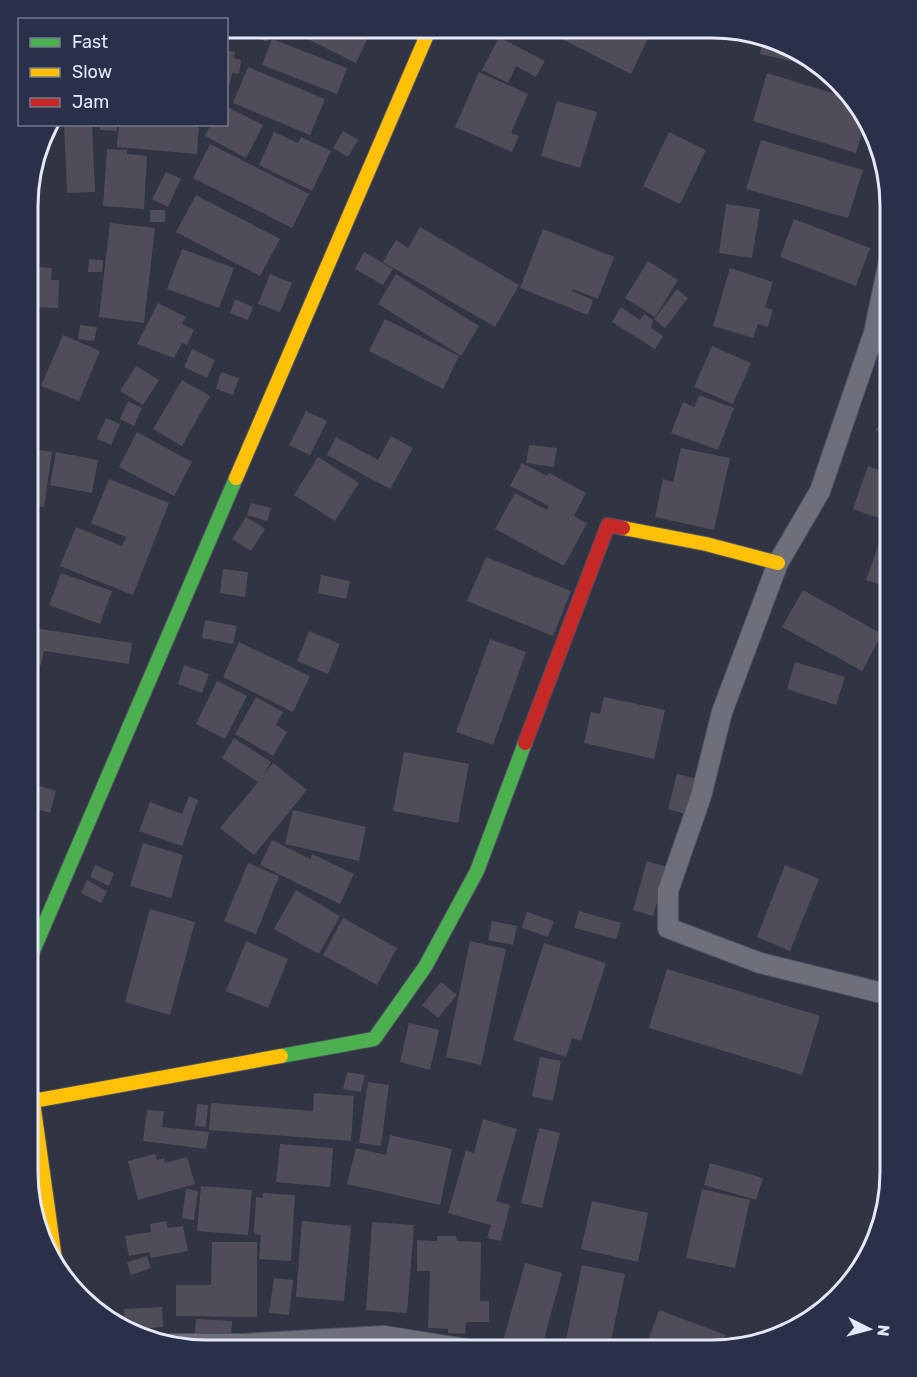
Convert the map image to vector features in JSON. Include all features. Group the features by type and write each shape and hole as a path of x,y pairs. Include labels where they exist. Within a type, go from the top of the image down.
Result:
{"main road":[{"path":"38,939 426,38"},
{"path":"38,1100 374,1039 400,999 425,967 477,871 608,525 706,544 778,563"},
{"path":"38,1137 52,1241"}],"street":[{"path":"879,992 760,963 668,928 668,891 701,796 722,712 778,563 820,491 874,333 880,304"},
{"path":"314,1340 384,1336 409,1340"}],"building":[{"path":"306,38 365,38 367,39 356,63"},
{"path":"498,38 545,61 536,77 516,66 508,83 482,70"},
{"path":"560,38 648,38 631,74"},
{"path":"272,39 347,68 337,94 262,65"},
{"path":"762,45 799,63 760,54"},
{"path":"228,50 235,52 234,58 241,60 239,74 232,73 230,84 228,84"},
{"path":"248,67 325,99 310,135 233,103"},
{"path":"479,72 528,94 511,133 519,136 512,152 455,127"},
{"path":"767,73 837,95 845,103 862,132 856,153 753,121"},
{"path":"557,101 597,112 580,168 541,156"},
{"path":"228,107 263,125 246,158 205,136 210,126 228,126"},
{"path":"64,126 92,126 95,192 67,193"},
{"path":"100,126 117,126 117,131 100,130"},
{"path":"119,126 199,126 197,154 117,147"},
{"path":"343,131 358,140 348,157 333,148"},
{"path":"274,132 298,143 301,137 331,151 312,191 259,165"},
{"path":"669,132 706,150 680,204 643,186"},
{"path":"761,140 863,170 848,218 746,189"},
{"path":"210,144 309,194 292,228 193,178"},
{"path":"107,149 127,150 127,154 147,156 144,209 103,206"},
{"path":"166,172 181,179 168,207 152,199"},
{"path":"196,195 280,239 260,276 176,232"},
{"path":"726,204 760,209 752,258 719,253"},
{"path":"150,210 165,210 165,222 150,222"},
{"path":"794,219 870,248 856,286 780,257"},
{"path":"110,223 155,228 144,323 99,317"},
{"path":"420,227 519,285 495,327 383,262 396,240 408,248"},
{"path":"543,229 614,257 598,299 573,289 572,291 593,300 588,315 520,288"},
{"path":"182,249 234,268 219,308 167,289"},
{"path":"364,252 393,269 383,285 355,269"},
{"path":"89,259 103,260 102,272 88,272"},
{"path":"648,261 678,280 655,317 625,298"},
{"path":"38,267 52,268 51,280 59,280 58,308 38,307"},
{"path":"730,268 773,282 765,307 773,310 768,327 758,324 753,338 713,326"},
{"path":"270,274 292,283 280,312 258,304"},
{"path":"396,274 479,326 461,356 378,304"},
{"path":"677,289 688,298 665,328 654,319"},
{"path":"235,299 253,307 248,320 230,313"},
{"path":"158,303 186,317 182,324 194,330 187,345 182,343 174,358 137,344"},
{"path":"621,307 640,320 644,314 653,320 651,328 663,336 655,349 612,322"},
{"path":"385,319 459,356 443,389 369,351"},
{"path":"80,325 97,327 94,341 78,339"},
{"path":"63,335 100,351 79,401 41,386"},
{"path":"712,346 751,363 733,404 694,387"},
{"path":"192,349 215,360 207,378 184,367"},
{"path":"136,366 159,380 143,405 120,391"},
{"path":"221,372 239,378 233,395 216,389"},
{"path":"182,380 210,396 182,446 153,429"},
{"path":"699,395 734,408 718,450 671,433 683,402 694,407"},
{"path":"128,401 142,408 134,426 120,419"},
{"path":"306,411 327,421 310,455 289,445"},
{"path":"106,418 120,424 111,445 97,439"},
{"path":"137,432 192,462 174,496 119,467"},
{"path":"391,436 413,448 390,489 327,455 336,437 378,460"},
{"path":"529,445 557,448 554,467 526,463"},
{"path":"681,448 730,458 714,530 655,517 663,479 673,482"},
{"path":"38,450 52,452 44,507 38,506"},
{"path":"56,452 98,460 92,493 50,485"},
{"path":"318,457 359,483 335,521 294,495"},
{"path":"522,463 547,476 549,473 586,493 574,516 587,523 564,566 495,529 515,493 547,510 549,506 510,486"},
{"path":"868,466 880,470 880,518 853,509"},
{"path":"109,479 169,503 133,595 60,566 76,527 122,546 126,537 91,523"},
{"path":"251,503 271,508 267,521 247,515"},
{"path":"246,517 265,529 251,551 232,539"},
{"path":"880,541 880,585 866,580"},
{"path":"486,557 571,591 553,636 467,601"},
{"path":"223,569 248,572 245,597 220,593"},
{"path":"61,573 112,591 100,624 49,605"},
{"path":"321,575 350,581 346,599 318,593"},
{"path":"803,590 880,633 880,639 862,671 782,627"},
{"path":"205,620 237,626 233,644 202,638"},
{"path":"38,629 132,643 129,664 44,651 41,665 38,665"},
{"path":"309,631 340,644 328,674 297,661"},
{"path":"490,639 526,652 493,745 456,732"},
{"path":"239,642 310,676 293,712 223,677"},
{"path":"795,662 845,677 836,705 787,689"},
{"path":"184,665 209,674 202,693 178,684"},
{"path":"217,681 247,696 225,739 196,724"},
{"path":"256,697 283,712 276,725 287,732 273,756 235,734"},
{"path":"604,697 665,710 654,759 584,743 591,712 600,714"},
{"path":"234,738 271,762 264,774 273,763 307,790 254,855 220,828 258,782 222,758"},
{"path":"404,752 469,764 458,823 393,811"},
{"path":"677,774 698,779 689,815 668,809"},
{"path":"38,786 56,791 50,813 38,809"},
{"path":"189,796 198,800 182,846 139,831 150,802 182,814"},
{"path":"293,810 366,827 359,861 285,844"},
{"path":"272,840 310,859 312,854 354,874 340,904 260,865"},
{"path":"143,843 183,855 171,898 130,886"},
{"path":"647,861 667,867 653,916 633,910"},
{"path":"248,863 279,876 256,934 224,921"},
{"path":"95,865 114,873 109,886 90,877"},
{"path":"785,865 819,879 790,951 757,937"},
{"path":"87,880 107,891 101,903 81,893"},
{"path":"296,890 340,916 319,954 274,929"},
{"path":"150,909 195,922 170,1015 125,1002"},
{"path":"579,911 621,923 616,939 574,928"},
{"path":"527,912 554,921 548,937 522,928"},
{"path":"343,918 397,948 377,985 323,955"},
{"path":"492,921 517,926 513,945 488,940"},
{"path":"246,941 288,959 268,1008 226,991"},
{"path":"470,941 506,949 481,1065 446,1057"},
{"path":"544,943 606,963 581,1041 572,1038 566,1057 513,1040"},
{"path":"667,969 820,1016 802,1075 649,1028"},
{"path":"441,982 457,995 438,1018 422,1005"},
{"path":"409,1023 439,1030 430,1070 400,1062"},
{"path":"540,1057 561,1061 553,1101 532,1096"},
{"path":"347,1072 365,1075 361,1092 343,1089"},
{"path":"368,1082 389,1085 381,1146 359,1143"},
{"path":"314,1093 354,1096 351,1141 209,1130 211,1103 313,1111"},
{"path":"197,1104 208,1105 206,1127 195,1126"},
{"path":"147,1110 164,1111 162,1127 209,1132 206,1149 143,1141"},
{"path":"483,1119 517,1129 496,1201 510,1205 501,1241 487,1238 491,1225 448,1213 466,1150 474,1153"},
{"path":"539,1128 560,1133 542,1208 521,1203"},
{"path":"390,1135 452,1149 440,1205 347,1184 356,1148 386,1155"},
{"path":"280,1144 333,1148 330,1187 276,1182"},
{"path":"155,1154 157,1160 164,1158 165,1163 187,1157 195,1184 138,1200 128,1161"},
{"path":"710,1163 763,1178 756,1200 704,1185"},
{"path":"201,1186 252,1190 248,1235 197,1231"},
{"path":"186,1189 198,1191 194,1220 182,1218"},
{"path":"702,1189 750,1200 735,1268 686,1258"},
{"path":"263,1193 295,1195 291,1261 259,1259 261,1235 254,1234 256,1197 263,1198"},
{"path":"592,1201 648,1213 638,1262 581,1249"},
{"path":"166,1221 168,1228 183,1226 188,1251 151,1258 150,1252 129,1256 125,1236 151,1232 150,1224"},
{"path":"302,1221 351,1226 344,1301 296,1297"},
{"path":"372,1222 414,1225 407,1313 366,1310"},
{"path":"437,1236 456,1236 457,1241 481,1242 480,1301 489,1301 489,1322 466,1322 465,1334 448,1333 448,1329 428,1328 430,1271 417,1271 417,1240 437,1241"},
{"path":"212,1242 257,1242 257,1317 176,1316 176,1285 211,1285"},
{"path":"147,1256 151,1268 131,1275 127,1262"},
{"path":"525,1263 562,1273 544,1340 503,1340"},
{"path":"582,1265 625,1274 611,1340 566,1340"},
{"path":"274,1278 293,1280 289,1315 269,1313"},
{"path":"162,1307 163,1327 141,1327 125,1318 124,1309"},
{"path":"659,1310 726,1335 725,1339 711,1340 648,1340"},
{"path":"196,1319 232,1321 231,1335 195,1333"}],"traffic: fast":[{"path":"38,939 236,478"},
{"path":"281,1056 374,1039 425,967 477,871 525,743"}],"traffic: slow":[{"path":"236,478 426,38"},
{"path":"623,528 706,544 778,563"},
{"path":"38,1100 281,1056"},
{"path":"38,1138 52,1241"}],"traffic: jam":[{"path":"525,743 608,525 623,528"}]}
